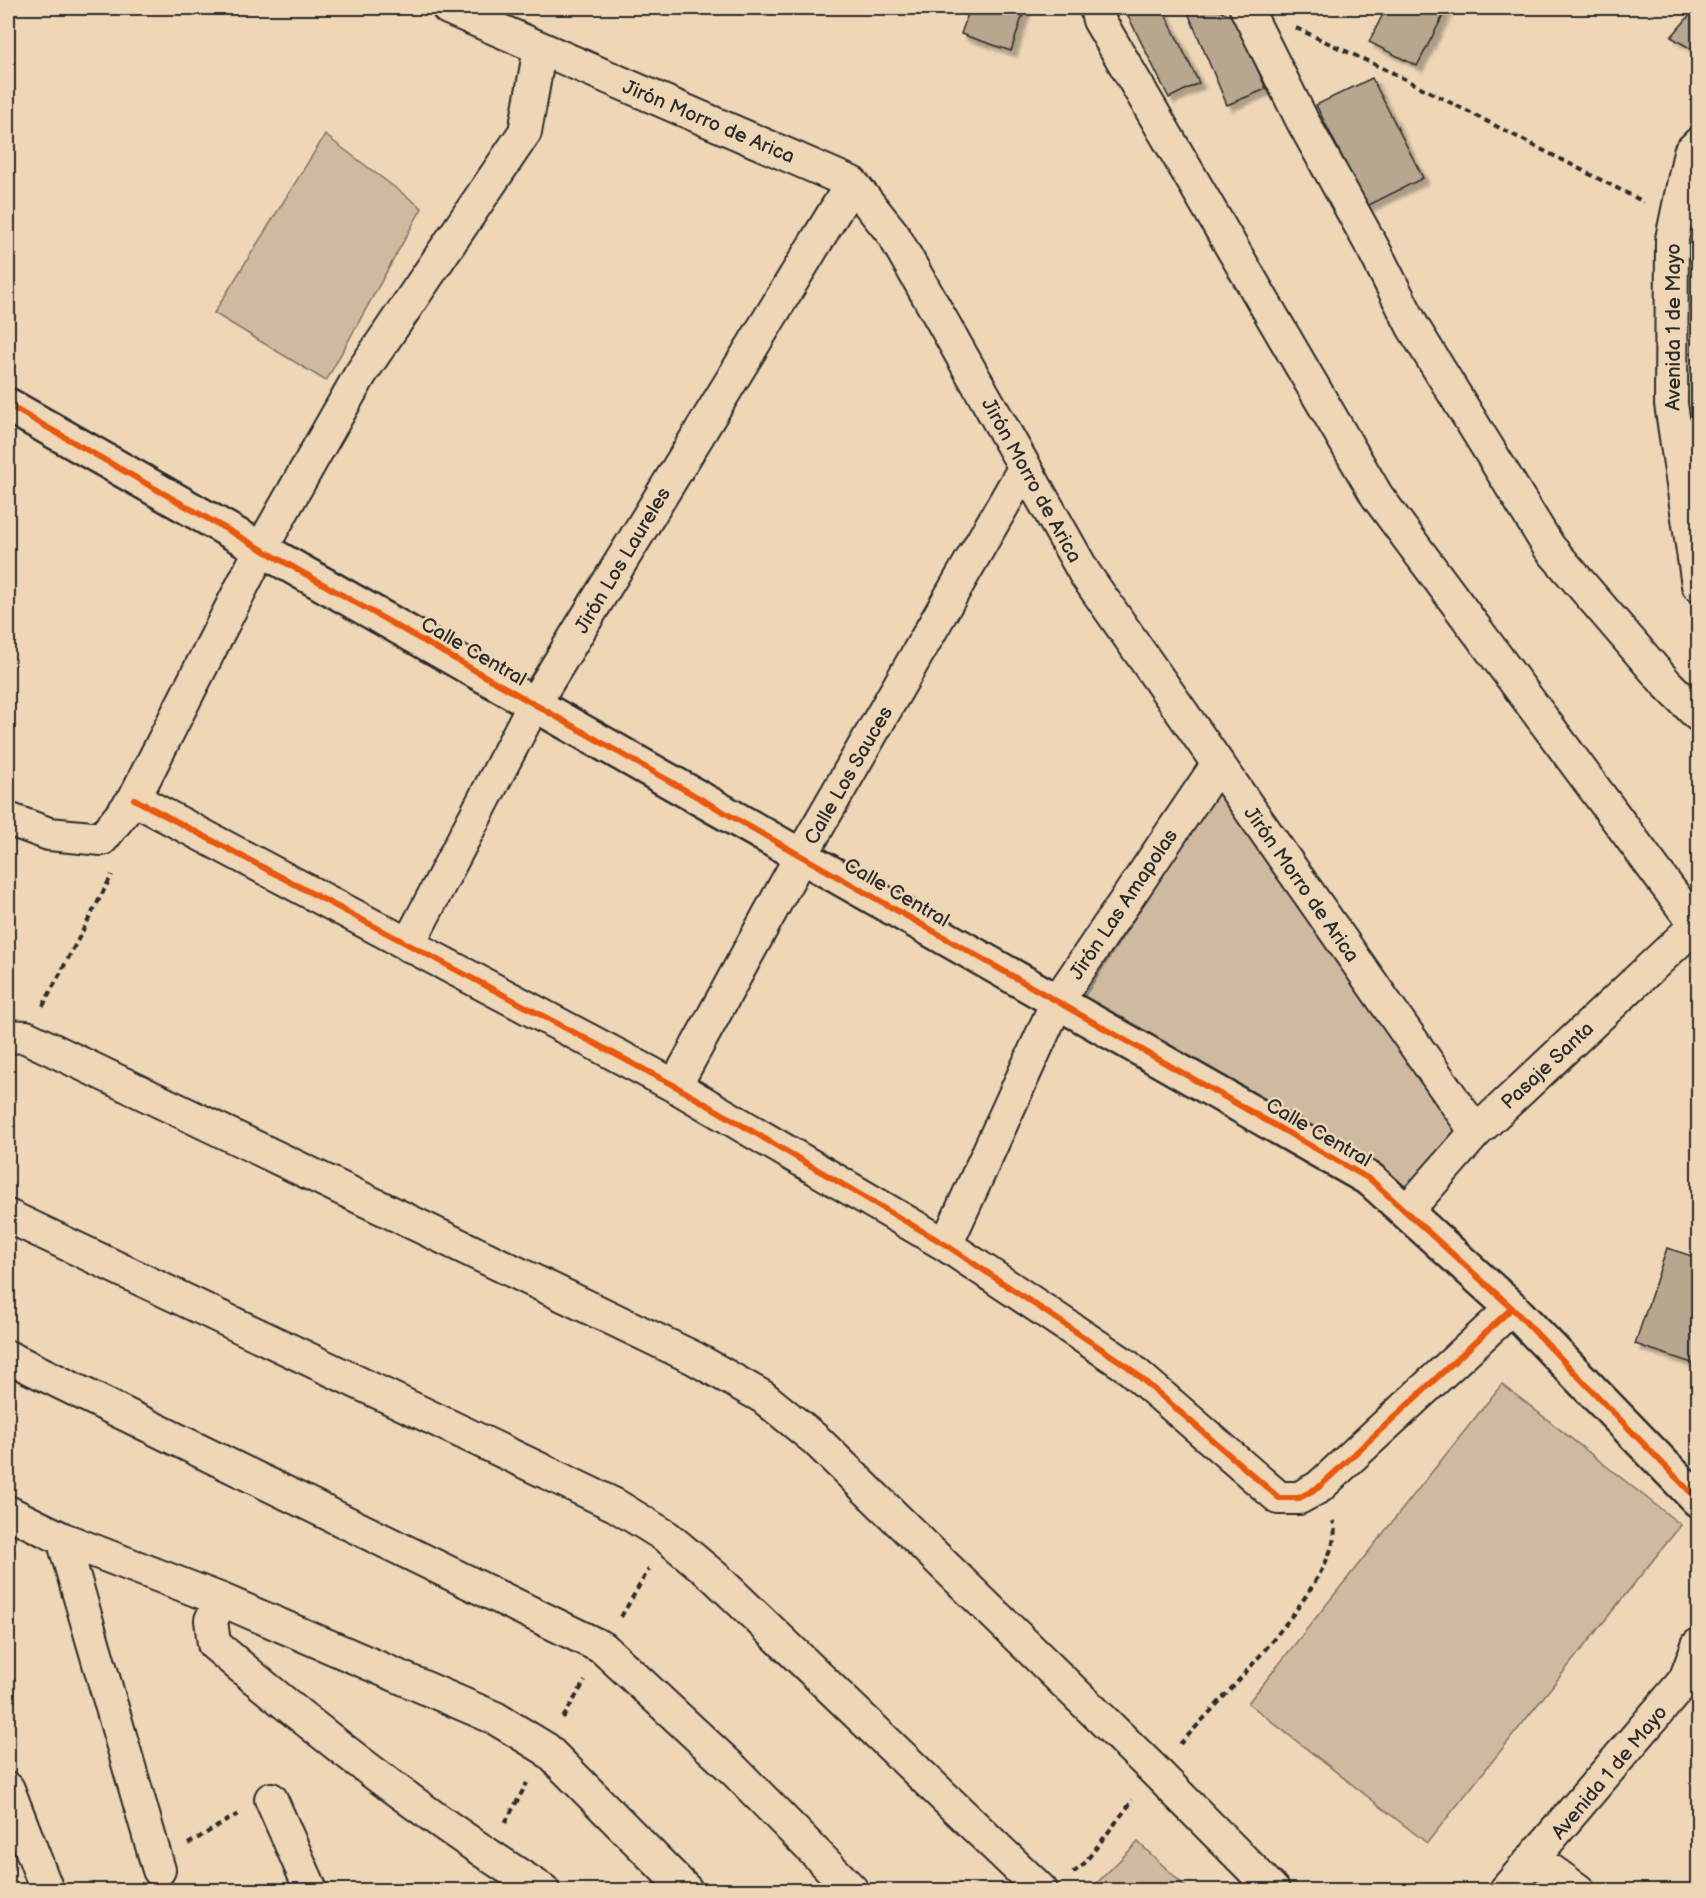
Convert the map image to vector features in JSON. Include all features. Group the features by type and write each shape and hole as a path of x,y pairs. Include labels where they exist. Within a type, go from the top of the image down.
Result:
{"street":[{"name":"Jirón Morro de Arica","path":"448,8 852,183 893,234 1085,574 1476,1132"},
{"path":"1096,8 1099,20 1377,496 1697,927"},
{"path":"1246,8 1302,120 1374,250 1413,327 1549,547 1666,683 1698,715"},
{"path":"8,819 49,834 102,839 134,799 261,549 360,375 525,132 540,48"},
{"name":"Avenida 1 de Mayo","path":"1698,144 1690,152 1672,239 1671,404 1698,585"},
{"name":"Jirón Los Laureles","path":"408,945 534,704 852,183"},
{"name":"Calle Central","path":"8,405 1371,1180 1512,1308 1698,1500"},
{"name":"Calle Los Sauces","path":"675,1086 801,856 1025,467"},
{"name":"Jirón Las Amapolas","path":"946,1245 1057,1002 1218,764"},
{"path":"134,799 675,1086 946,1245 1127,1366 1279,1498 1299,1498 1319,1487 1512,1308"},
{"name":"Pasaje Santa","path":"1406,1212 1476,1132 1697,927"},
{"path":"17,1036 694,1358 763,1397 816,1440 1155,1771 1273,1890"},
{"path":"8,1216 615,1505 667,1537 716,1578 1054,1884"},
{"path":"8,1357 603,1648 734,1770 852,1890"},
{"path":"8,1512 63,1539 222,1600 495,1718 546,1749 686,1890"},
{"path":"63,1539 159,1870"},
{"path":"222,1600 211,1620 214,1644 293,1712 487,1856 543,1890"},
{"name":"Avenida 1 de Mayo","path":"1506,1890 1692,1685 1698,1645"},
{"path":"8,1789 47,1890"},
{"path":"271,1798 311,1890"},
{"path":"1535,1859 1578,1890"}],"path":[{"path":"1295,27 1391,72 1676,218"},
{"path":"17,1036 114,871"},
{"path":"1054,1884 1083,1865 1155,1771 1257,1662 1324,1570 1336,1529 1319,1487"},
{"path":"487,1856 667,1537"},
{"path":"159,1870 192,1841 227,1819 271,1798"}],"shaded area":[{"path":"325,135 422,208 326,381 214,313"},
{"path":"1218,789 1458,1133 1404,1187 1371,1161 1084,997"},
{"path":"1502,1384 1681,1525 1427,1843 1248,1703"},
{"path":"1138,1842 1189,1890 1090,1890"}],"building":[{"path":"970,8 1025,8 1011,51 961,34"},
{"path":"1124,8 1162,8 1199,83 1169,98"},
{"path":"1186,8 1212,8 1235,17 1266,89 1227,105"},
{"path":"1386,8 1447,8 1417,66 1369,42"},
{"path":"1698,8 1698,53 1671,37"},
{"path":"1372,78 1423,178 1367,206 1316,105"},
{"path":"1667,1248 1698,1258 1698,1365 1635,1344"}],"cycle path":[{"path":"8,405 1371,1180 1512,1308 1698,1500"},
{"path":"134,799 675,1086 946,1245 1127,1366 1279,1498 1299,1498 1319,1487 1512,1308"}]}
